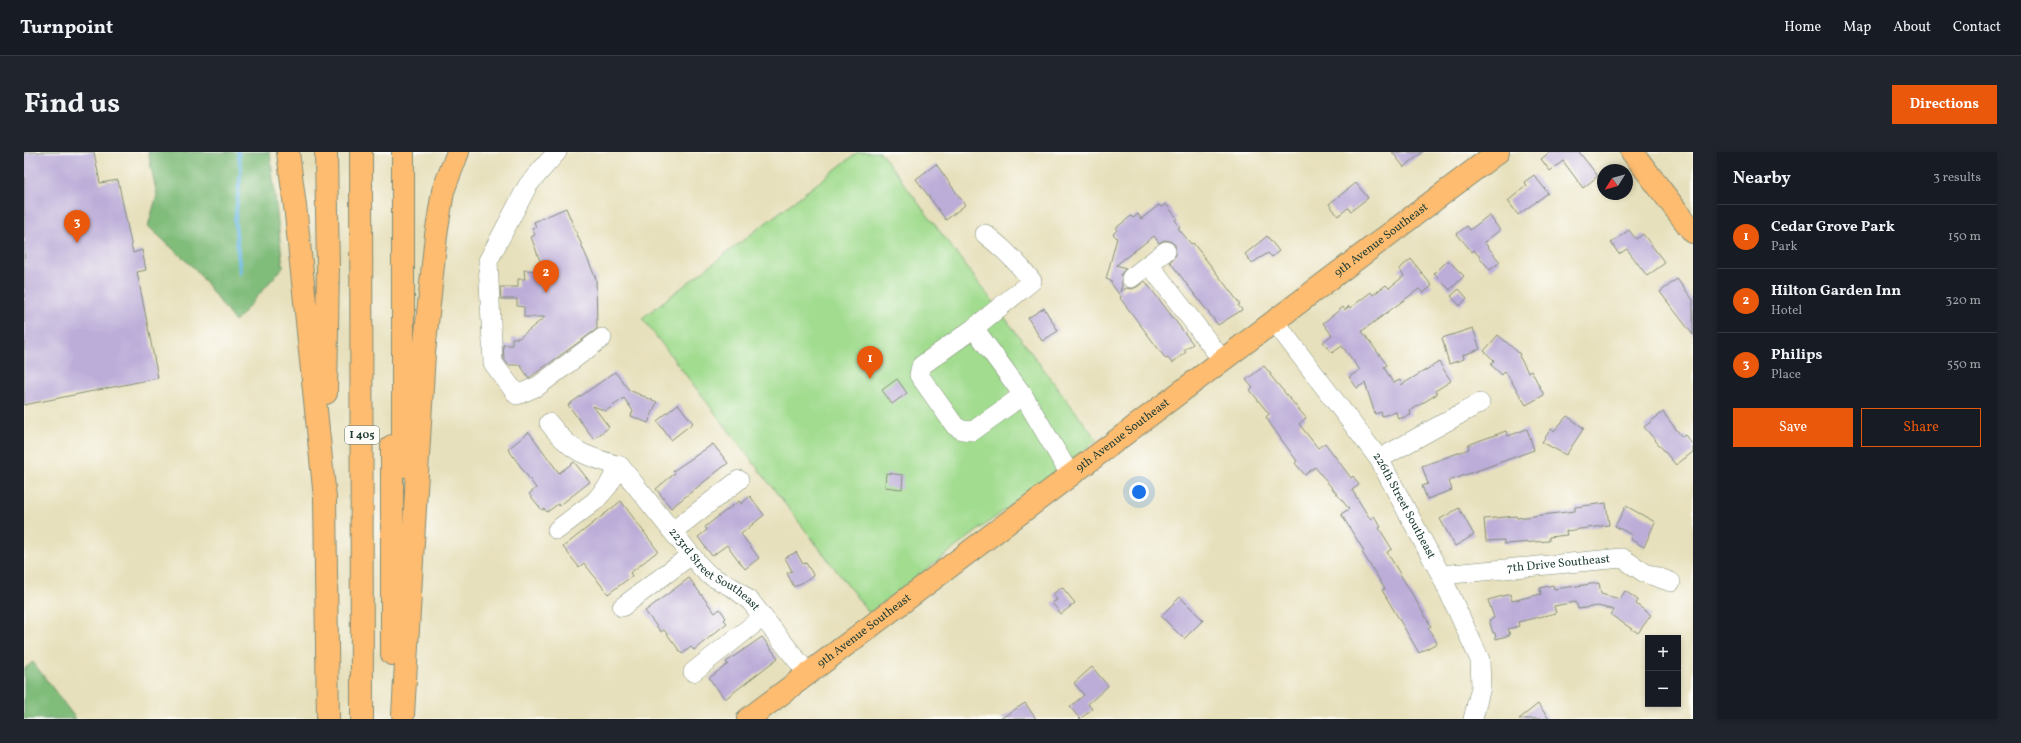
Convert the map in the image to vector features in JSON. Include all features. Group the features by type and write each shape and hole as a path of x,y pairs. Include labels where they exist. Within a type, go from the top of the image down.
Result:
{"main road":[{"path":"288,152 296,214 325,498"},
{"path":"326,152 328,268 325,498 328,719"},
{"name":"I 405","path":"352,719 354,152"},
{"name":"I 405","path":"361,152 362,719"},
{"name":"I 405","path":"392,152 399,718"},
{"path":"399,718 403,152"},
{"path":"399,718 424,353 436,235 443,191 458,152"},
{"name":"9th Avenue Southeast","path":"748,719 1276,322 1498,152"},
{"path":"1632,152 1693,232"}],"street":[{"path":"557,152 528,185 488,261 493,363 516,395 538,386 602,338"},
{"path":"984,234 1005,250 1032,281 974,328 921,366 920,375 955,426 962,430 973,431 1023,395"},
{"path":"1131,278 1166,251"},
{"path":"1149,264 1223,361"},
{"name":"226th Street Southeast","path":"1276,322 1379,459 1441,575 1480,660 1481,687 1477,717"},
{"path":"974,328 1023,395 1071,476"},
{"path":"1379,459 1480,402"},
{"path":"549,423 560,438 578,452 620,466 608,486 595,501 557,530"},
{"name":"223rd Street Southeast","path":"620,466 691,555 709,575 735,589 751,602 808,674"},
{"path":"673,531 739,480"},
{"path":"622,608 691,555"},
{"name":"7th Drive Southeast","path":"1441,575 1622,558 1645,573 1671,582"},
{"path":"693,672 763,617"}],"green space":[{"path":"148,152 270,152 283,267 235,322 196,270 148,226 157,195"},
{"path":"858,152 880,152 1097,440 869,613 642,318"},
{"path":"33,662 76,719 24,719 24,669"}],"building":[{"path":"24,152 94,152 100,183 118,180 133,253 142,250 146,270 137,272 158,378 24,405"},
{"path":"1392,152 1423,152 1404,167"},
{"path":"1550,152 1579,152 1597,175 1597,177 1583,188 1563,161 1550,171 1541,159"},
{"path":"936,164 965,205 946,220 916,179"},
{"path":"1534,175 1548,193 1518,215 1508,201 1527,185 1524,182"},
{"path":"1356,183 1368,198 1351,211 1348,208 1338,216 1329,204"},
{"path":"1166,204 1177,218 1175,220 1180,227 1178,228 1191,244 1193,243 1211,266 1240,304 1238,305 1242,310 1218,325 1170,262 1176,255 1175,245 1170,241 1164,240 1159,243 1154,236 1116,265 1126,268 1121,274 1122,285 1120,292 1126,288 1132,289 1137,287 1145,281 1193,344 1184,350 1186,352 1172,363 1168,358 1166,359 1120,298 1121,297 1111,281 1106,279 1117,238 1113,234 1117,230 1116,228 1131,216 1133,218 1138,214 1141,219 1159,205 1161,207"},
{"path":"566,208 596,279 597,329 529,378 520,365 508,365 504,359 503,345 512,345 512,338 519,338 545,317 524,317 524,307 517,306 517,299 501,299 500,287 518,287 518,279 525,279 524,270 544,271 531,237 535,235 532,228 536,227 534,222"},
{"path":"1489,215 1500,230 1484,242 1500,262 1490,270 1474,250 1472,252 1457,234 1467,226 1470,230"},
{"path":"1629,230 1636,239 1643,234 1665,263 1647,276 1627,249 1619,254 1611,243"},
{"path":"1267,236 1279,251 1272,257 1268,253 1252,263 1245,254"},
{"path":"1411,259 1432,286 1423,293 1419,289 1362,331 1387,365 1384,367 1393,383 1400,380 1401,385 1439,362 1451,381 1435,391 1437,394 1410,411 1411,415 1398,419 1396,412 1382,416 1381,412 1375,414 1365,383 1357,388 1349,377 1360,370 1342,346 1332,353 1323,342 1332,335 1323,323 1343,307 1345,310 1349,306 1350,308 1371,292 1373,295 1386,285 1389,288 1404,276 1399,269"},
{"path":"1448,260 1464,276 1450,290 1434,274"},
{"path":"1677,279 1693,300 1693,335 1660,292"},
{"path":"1459,289 1467,298 1460,306 1451,296"},
{"path":"1044,308 1058,331 1042,341 1028,318"},
{"path":"1473,328 1480,349 1463,355 1464,359 1449,364 1442,338"},
{"path":"1498,335 1520,354 1519,356 1528,372 1531,370 1544,395 1526,405 1505,371 1502,375 1491,365 1494,360 1484,351"},
{"path":"1264,366 1306,418 1299,424 1318,448 1325,443 1351,478 1353,476 1359,485 1352,490 1370,519 1374,516 1381,527 1379,528 1392,549 1387,552 1431,626 1428,628 1437,643 1419,653 1382,590 1385,589 1362,552 1364,551 1341,514 1349,509 1315,467 1305,475 1295,463 1297,461 1266,417 1269,414 1250,390 1253,388 1246,380"},
{"path":"615,372 629,390 657,402 648,423 631,416 633,411 624,398 606,411 593,406 609,427 594,439 568,405"},
{"path":"897,379 907,393 892,404 882,390"},
{"path":"678,404 693,423 671,440 657,421"},
{"path":"1663,412 1682,437 1685,435 1693,445 1693,452 1676,465 1644,427"},
{"path":"1567,416 1584,428 1566,455 1542,442 1551,429 1554,431"},
{"path":"1527,429 1534,450 1449,481 1452,490 1427,499 1422,486 1428,484 1422,466 1469,449 1468,445 1506,431 1508,436"},
{"path":"529,432 559,473 574,462 590,482 559,506 558,504 547,512 544,509 542,510 529,494 536,488 508,449"},
{"path":"713,444 728,463 671,508 656,489 675,473 673,471"},
{"path":"886,473 903,475 902,489 885,487"},
{"path":"750,496 764,515 741,534 759,558 745,569 727,545 712,556 698,537 707,530 705,527 720,515 739,501 741,504"},
{"path":"621,501 658,551 630,573 632,576 608,594 584,563 579,567 563,547"},
{"path":"1606,503 1609,525 1566,531 1567,535 1549,537 1549,541 1504,544 1504,540 1486,541 1484,519 1516,516 1517,518 1575,511 1575,507"},
{"path":"1626,506 1655,522 1644,547 1630,539 1632,535 1615,526"},
{"path":"1459,508 1474,535 1455,546 1440,519"},
{"path":"796,552 803,564 806,563 814,576 794,587 787,573 792,571 785,558"},
{"path":"689,578 715,613 720,609 726,618 724,620 727,623 694,650 691,647 682,654 664,630 661,632 645,611"},
{"path":"1599,583 1601,594 1620,599 1625,591 1638,600 1636,604 1651,615 1638,633 1611,615 1614,610 1598,606 1578,609 1576,602 1554,606 1556,613 1518,622 1519,626 1508,629 1510,635 1496,639 1489,620 1494,618 1488,600 1510,594 1512,601 1541,594 1540,588 1553,585 1554,589"},
{"path":"1062,587 1075,603 1061,614 1052,603 1057,600 1053,594"},
{"path":"1180,597 1203,620 1184,639 1161,616"},
{"path":"762,637 778,658 725,699 709,678 728,664 726,662"},
{"path":"1092,667 1108,686 1088,704 1092,709 1080,719 1070,707 1084,695 1074,683"},
{"path":"1025,703 1036,719 1000,719"},
{"path":"1538,704 1549,719 1519,719"}],"waterway":[{"path":"238,152 241,169 235,221 240,273"}],"place":[{"name":"Philips","path":"77,243"},
{"name":"Hilton Garden Inn","path":"546,293"},
{"name":"Cedar Grove Park","path":"870,379"}]}
